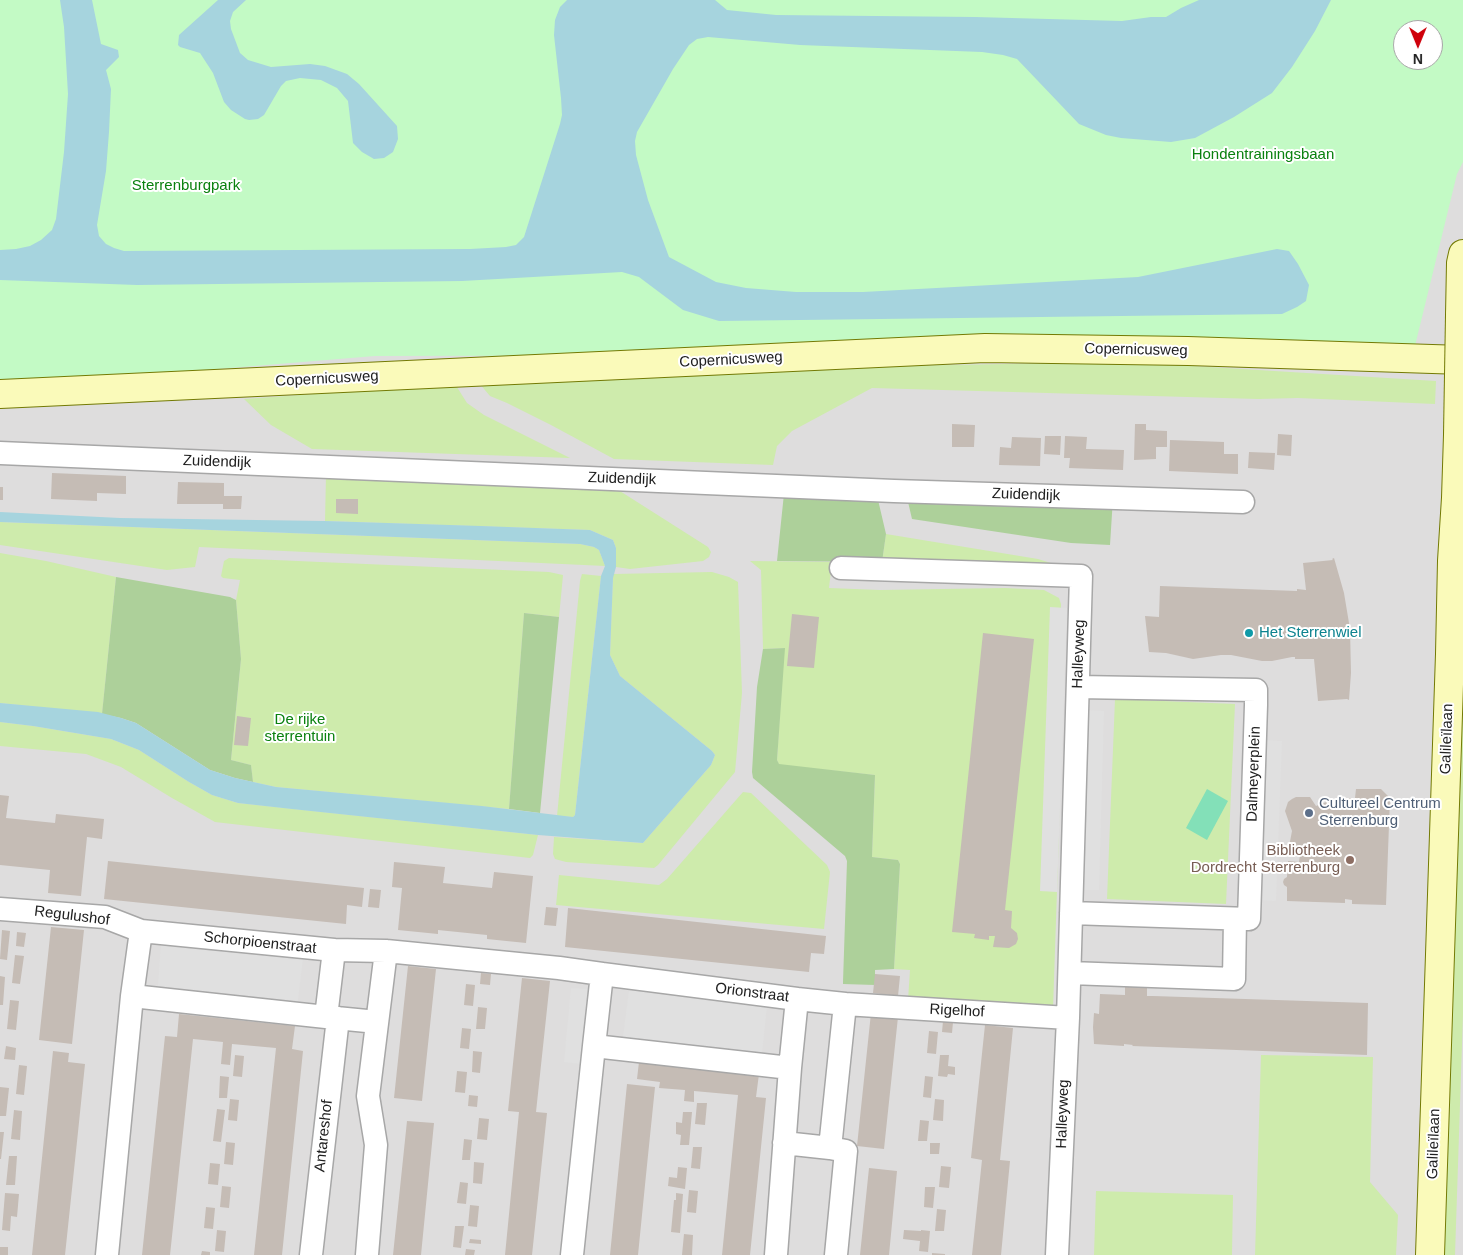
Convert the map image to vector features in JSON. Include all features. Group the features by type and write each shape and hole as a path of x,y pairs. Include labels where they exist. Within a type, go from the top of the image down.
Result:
{"street":[{"name":"Galileïlaan","path":"1430,1255 1452,560 1459,501 1458,435 1461,263 1463,254"},
{"name":"Copernicusweg","path":"0,394 986,348 1188,351 1463,360"},
{"name":"Zuidendijk","path":"0,453 884,490 1243,502"},
{"name":"Halleyweg","path":"841,568 1081,576 1070,973 1057,1255"},
{"name":"Dalmeyerplein","path":"1078,687 1256,690 1249,919 1235,918"},
{"name":"Regulushof","path":"0,909 105,917 142,931"},
{"path":"1070,973 1234,979 1235,918 1071,913"},
{"path":"107,1255 132,996 142,931"},
{"name":"Schorpioenstraat","path":"142,931 334,950 332,1017"},
{"path":"334,950 386,951 368,1096 376,1145 367,1255"},
{"name":"Orionstraat","path":"386,951 559,968 798,999 790,1068"},
{"path":"572,1255 602,974"},
{"path":"132,996 377,1022"},
{"name":"Rigelhof","path":"798,999 846,1004 1068,1018"},
{"path":"830,1148 846,1004"},
{"name":"Antareshof","path":"311,1255 332,1017"},
{"path":"594,1046 790,1068 776,1255"},
{"path":"784,1143 846,1151 836,1255"}],"shaded area":[{"path":"0,0 1463,0 1463,1255 0,1255"},
{"path":"1050,607 1067,608 1057,892 1040,891"},
{"path":"1085,710 1104,711 1099,890 1080,890"},
{"path":"1264,740 1282,741 1276,901 1258,900"},
{"path":"161,943 303,957 298,1001 158,986"},
{"path":"571,988 588,989 581,1064 564,1062"},
{"path":"629,990 767,1006 762,1053 623,1037"}],"green space":[{"name":"Sterrenburgpark","path":"0,0 1463,0 1463,162 1457,174 1413,354 375,356 0,387"},
{"path":"1129,362 1436,381 1435,404 1298,398 1258,399 872,388 792,431 777,446 773,465 614,459 551,425 490,396 479,383 883,366"},
{"path":"455,384 467,403 484,415 570,458 312,449 271,425 244,399"},
{"path":"326,475 612,486 708,547 711,552 709,557 703,561 630,569 616,567 616,548 613,540 590,530 325,521"},
{"path":"785,484 875,487 886,534 882,562 777,561"},
{"path":"905,489 1113,498 1110,545 1071,543 912,519"},
{"path":"0,522 580,544 599,550 605,566 199,547 195,567 167,570 0,545"},
{"path":"886,534 1038,559 1054,564 882,562"},
{"path":"0,553 116,577 102,714 0,703"},
{"name":"De rijke sterrentuin","path":"229,558 549,572 563,575 559,617 524,613 509,809 276,787 253,782 251,765 231,760 241,659 236,600 240,580 223,578 221,576 224,561"},
{"path":"750,561 832,562 829,588 880,590 1005,588 1044,590 1059,598 1061,604 1059,831 1053,1009 908,1000 910,970 894,969 900,864 898,860 872,857 875,775 779,765 777,760 784,648 763,649 761,570"},
{"path":"1463,567 1463,1014 1455,1255 1436,1255"},
{"path":"712,572 738,582 742,693 735,772 654,868 566,862 555,859 553,854 554,837 643,843 711,765 715,755 712,751 620,676 610,655 613,574"},
{"path":"582,574 601,576 575,815 573,817 557,816 580,581"},
{"path":"116,577 230,597 236,600 241,659 231,760 251,765 253,782 210,770 136,723 102,714"},
{"path":"524,613 559,617 540,813 509,809"},
{"path":"785,648 777,760 779,764 875,775 872,857 898,860 900,864 894,969 875,970 875,985 843,984 847,861 845,856 753,778 757,687 763,649"},
{"path":"1115,699 1235,704 1226,904 1107,899"},
{"path":"0,722 111,739 139,750 212,795 238,803 538,835 533,855 530,858 215,822 121,767 86,754 0,746"},
{"path":"1207,789 1228,801 1207,840 1186,828"},
{"path":"743,792 751,793 827,865 830,872 824,929 556,905 559,875 659,885 667,879"},
{"path":"1261,1055 1373,1057 1370,1182 1398,1215 1396,1255 1255,1255"},
{"path":"1096,1191 1233,1195 1232,1255 1094,1255"}],"water":[{"path":"60,0 92,0 101,44 118,50 119,57 106,70 111,89 109,132 106,171 97,225 99,236 106,244 124,251 470,249 516,245 524,237 562,115 554,35 555,20 560,7 567,0 715,0 727,10 776,15 1122,21 1166,17 1199,0 1331,0 1315,31 1292,67 1272,93 1234,117 1195,138 1171,142 1121,138 1106,135 1079,124 1017,59 1003,55 982,52 800,45 708,37 697,39 689,45 637,132 635,141 636,155 648,200 669,257 716,282 746,288 796,292 863,292 1138,277 1277,249 1289,251 1298,264 1309,285 1306,301 1282,314 719,321 683,310 639,277 622,272 462,281 137,285 0,280 0,250 30,246 41,240 52,230 56,219 64,152 68,94 64,27"},
{"path":"218,0 246,0 233,12 230,21 240,53 248,60 271,67 310,64 325,66 347,74 359,84 397,126 398,139 393,152 384,158 374,159 362,152 353,143 348,101 337,88 321,80 300,78 286,81 264,115 258,119 245,119 231,110 224,102 213,73 200,53 178,45 179,35"},
{"path":"0,512 120,518 325,521 590,530 613,540 616,548 610,655 620,676 715,755 711,765 643,843 538,835 238,803 212,795 139,750 111,739 0,722 0,703 98,712 121,718 136,723 210,770 235,778 276,787 482,806 573,817 575,815 601,576 605,566 599,550 580,544 0,522"}],"building":[{"path":"952,424 975,425 974,447 952,447"},
{"path":"1135,424 1146,424 1146,430 1167,431 1167,447 1156,447 1156,459 1134,460"},
{"path":"1278,434 1292,435 1291,456 1277,455"},
{"path":"1045,436 1061,436 1060,455 1044,454"},
{"path":"1065,436 1087,437 1086,449 1124,450 1123,470 1069,468 1070,458 1064,458"},
{"path":"1012,437 1041,438 1040,466 999,465 1000,447 1011,448"},
{"path":"1170,440 1224,442 1224,454 1238,454 1238,474 1169,471"},
{"path":"1249,452 1275,453 1274,470 1248,468"},
{"path":"52,473 126,476 126,494 97,493 97,501 51,499"},
{"path":"178,482 224,483 224,496 242,496 241,509 223,509 223,504 177,504"},
{"path":"0,487 3,487 3,500 0,500"},
{"path":"336,499 358,499 358,514 336,513"},
{"name":"Het Sterrenwiel","path":"1334,558 1344,593 1350,629 1351,673 1349,700 1318,701 1314,659 1295,659 1295,657 1292,657 1262,661 1221,655 1193,659 1166,653 1149,652 1145,616 1159,617 1160,586 1306,590 1303,563 1333,560"},
{"path":"792,614 819,617 814,668 787,666"},
{"path":"983,633 1034,639 1005,910 1012,911 1011,928 1017,933 1018,939 1016,944 1009,948 993,947 995,936 989,936 989,940 974,938 975,934 952,932"},
{"path":"237,716 251,718 248,746 234,745"},
{"path":"1356,789 1381,789 1390,798 1386,905 1352,904 1352,900 1345,899 1345,903 1287,901 1287,887 1283,882 1287,877 1288,861 1299,862 1300,855 1293,853 1289,847 1292,831 1285,811 1288,802 1296,797 1310,797 1316,806 1337,798 1355,798"},
{"path":"0,795 9,796 6,818 55,823 56,814 104,819 102,839 87,837 81,896 48,893 50,870 0,865"},
{"path":"108,861 364,888 362,907 347,905 346,924 104,899"},
{"path":"394,862 445,867 443,883 492,888 494,872 533,876 526,943 487,939 487,935 438,930 438,934 398,930 402,888 392,887"},
{"path":"370,889 381,890 379,908 368,907"},
{"path":"546,907 558,908 556,926 544,925"},
{"path":"568,908 826,936 824,954 811,953 809,972 565,947"},
{"path":"51,927 84,930 72,1044 39,1040"},
{"path":"2,930 10,931 7,960 0,959"},
{"path":"17,932 26,933 24,947 16,946"},
{"path":"15,955 24,956 20,984 12,983"},
{"path":"408,966 436,969 422,1101 394,1098"},
{"path":"481,973 491,974 490,985 480,984"},
{"path":"875,974 900,976 898,996 873,993"},
{"path":"0,976 5,977 3,1005 0,1005"},
{"path":"522,978 550,981 536,1112 547,1113 532,1255 505,1255 519,1112 508,1111"},
{"path":"466,984 475,985 473,1006 464,1005"},
{"path":"1125,984 1147,985 1147,996 1368,1003 1367,1055 1094,1044 1094,1013 1099,1014 1100,994 1125,995"},
{"path":"10,1000 19,1001 16,1030 7,1029"},
{"path":"478,1007 487,1008 485,1029 476,1029"},
{"path":"871,1013 898,1017 884,1149 857,1146"},
{"path":"179,1014 295,1026 292,1049 303,1051 282,1255 254,1255 276,1048 232,1044 230,1065 221,1064 223,1042 193,1039 170,1255 142,1255 165,1036 177,1037"},
{"path":"943,1021 953,1022 952,1033 942,1032"},
{"path":"985,1025 1013,1028 1000,1160 1010,1161 1001,1255 972,1255 982,1160 971,1158"},
{"path":"462,1028 471,1029 469,1049 460,1048"},
{"path":"929,1031 938,1032 936,1054 927,1053"},
{"path":"6,1046 16,1048 15,1060 4,1059"},
{"path":"53,1051 69,1053 68,1062 85,1064 65,1255 32,1255"},
{"path":"473,1051 482,1052 480,1073 472,1072"},
{"path":"235,1055 244,1056 242,1077 233,1076"},
{"path":"940,1055 949,1055 948,1066 955,1067 955,1075 948,1074 947,1077 938,1076"},
{"path":"639,1062 759,1074 756,1097 766,1098 750,1255 722,1255 738,1095 694,1091 694,1102 684,1101 685,1090 659,1088 660,1082 637,1079"},
{"path":"19,1065 27,1066 24,1095 16,1094"},
{"path":"457,1071 467,1072 465,1093 455,1092"},
{"path":"220,1076 229,1077 227,1098 219,1098"},
{"path":"925,1076 933,1077 931,1098 923,1097"},
{"path":"627,1084 655,1087 638,1255 610,1255"},
{"path":"0,1087 9,1088 6,1116 0,1116"},
{"path":"469,1095 478,1096 477,1107 468,1106"},
{"path":"230,1099 239,1100 237,1121 228,1120"},
{"path":"935,1099 944,1100 943,1121 933,1120"},
{"path":"697,1103 707,1103 705,1125 695,1124"},
{"path":"217,1109 225,1110 221,1142 213,1141"},
{"path":"14,1110 22,1111 20,1140 11,1139"},
{"path":"683,1112 692,1112 689,1145 680,1145 681,1135 676,1134 676,1122 682,1123"},
{"path":"479,1118 489,1119 487,1140 477,1139"},
{"path":"920,1120 929,1121 927,1141 918,1141"},
{"path":"407,1121 434,1123 421,1255 393,1255"},
{"path":"0,1132 4,1132 1,1159 0,1159"},
{"path":"464,1139 472,1140 470,1160 462,1160"},
{"path":"226,1142 235,1143 233,1165 224,1164"},
{"path":"930,1143 940,1143 939,1154 930,1154"},
{"path":"693,1147 702,1147 700,1169 691,1168"},
{"path":"9,1156 17,1156 15,1185 6,1185"},
{"path":"474,1162 484,1163 482,1184 473,1183"},
{"path":"210,1163 220,1164 218,1185 208,1184"},
{"path":"941,1166 951,1167 949,1188 939,1187"},
{"path":"678,1167 687,1168 685,1189 668,1186 669,1177 677,1178"},
{"path":"869,1168 897,1171 889,1255 860,1255"},
{"path":"460,1182 468,1183 466,1204 457,1203"},
{"path":"222,1186 231,1187 229,1208 220,1207"},
{"path":"925,1187 935,1187 933,1208 924,1207"},
{"path":"689,1190 698,1191 696,1213 687,1212"},
{"path":"5,1193 19,1194 17,1217 11,1216 10,1231 2,1230"},
{"path":"676,1193 683,1194 680,1233 671,1232"},
{"path":"470,1205 479,1206 477,1227 468,1226"},
{"path":"206,1207 215,1208 213,1229 204,1228"},
{"path":"937,1209 946,1210 944,1231 935,1231"},
{"path":"455,1226 464,1226 461,1248 453,1247"},
{"path":"217,1230 226,1231 224,1252 215,1251"},
{"path":"904,1230 930,1231 928,1252 919,1251 920,1241 903,1239"},
{"path":"684,1234 693,1235 692,1255 682,1255"},
{"path":"470,1239 481,1240 481,1244 469,1243"},
{"path":"0,1247 8,1247 8,1255 0,1255"},
{"path":"466,1249 475,1250 474,1255 465,1255"},
{"path":"202,1251 210,1252 210,1255 201,1255"},
{"path":"932,1253 945,1254 945,1255 932,1255"}],"place":[{"name":"Het Sterrenwiel","path":"1249,633"},
{"name":"Cultureel Centrum Sterrenburg","path":"1309,813"},
{"name":"Bibliotheek Dordrecht Sterrenburg","path":"1350,860"}],"park label":[{"name":"Hondentrainingsbaan","path":"1263,155"}]}
